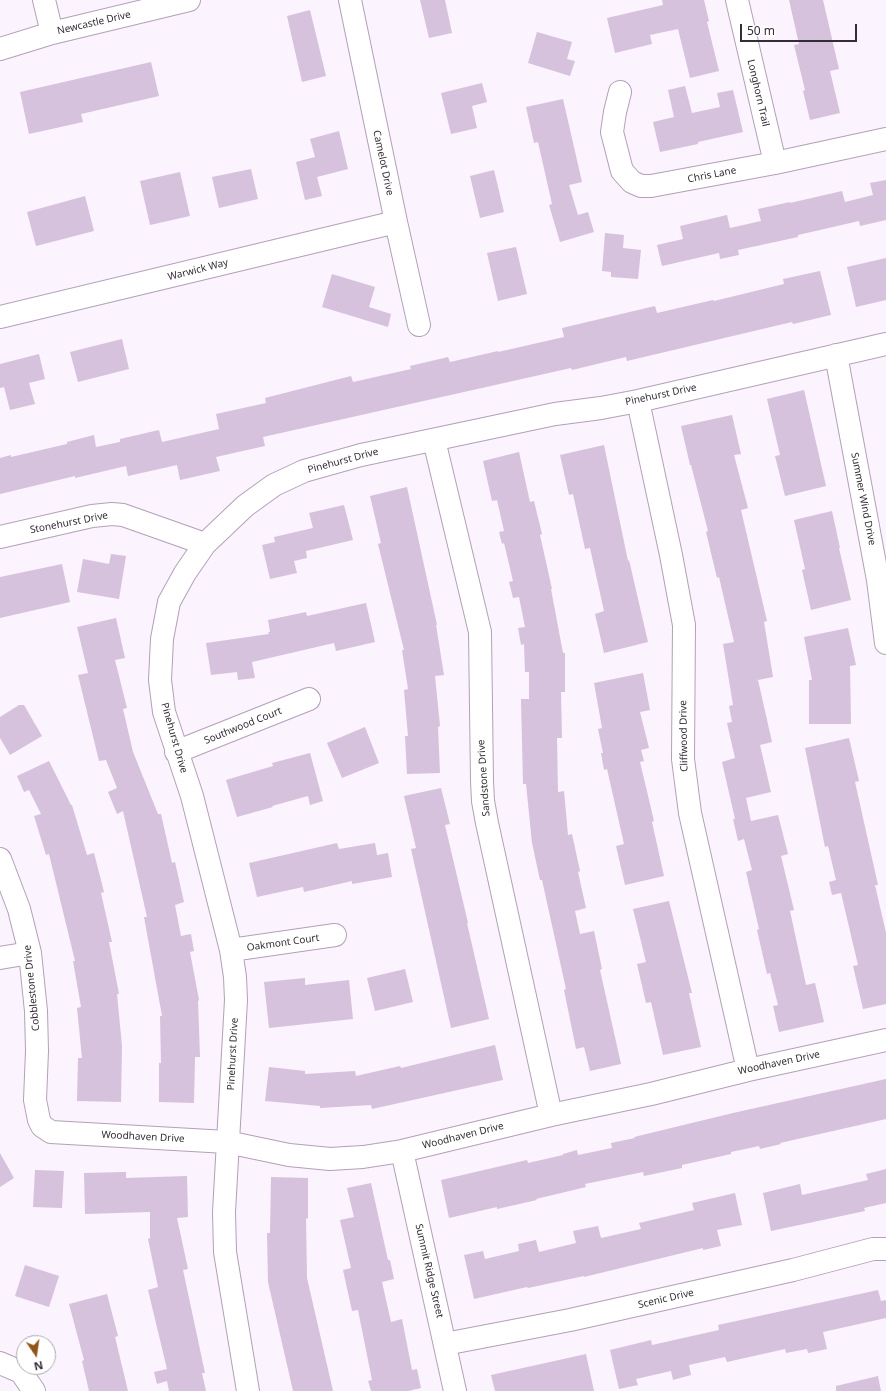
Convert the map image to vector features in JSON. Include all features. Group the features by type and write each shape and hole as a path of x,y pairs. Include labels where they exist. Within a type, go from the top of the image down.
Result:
{"street":[{"path":"44,0 52,33"},
{"name":"Newcastle Drive","path":"0,49 52,33 189,0"},
{"name":"Camelot Drive","path":"350,0 419,325"},
{"name":"Longhorn Trail","path":"737,0 775,163"},
{"name":"Chris Lane","path":"620,92 612,132 622,171 632,182 641,186 651,186 775,163 886,139"},
{"name":"Warwick Way","path":"0,317 396,222"},
{"name":"Pinehurst Drive","path":"248,1391 225,1252 224,1212 236,1000 235,978 231,950 192,796 176,752 164,712 160,680 162,639 169,602 185,573 205,544 245,506 274,486 304,471 361,455 555,414 601,408 886,344"},
{"name":"Summer Wind Drive","path":"836,355 878,580 886,643"},
{"name":"Cliffwood Drive","path":"638,400 671,555 684,625 683,759 690,813 748,1070"},
{"name":"Sandstone Drive","path":"434,440 480,632 483,801 551,1115"},
{"name":"Stonehurst Drive","path":"0,537 92,516 112,514 123,515 205,544"},
{"name":"Southwood Court","path":"176,752 309,699"},
{"name":"Cobblestone Drive","path":"0,859 19,909 30,953 36,1011 37,1051 34,1100 39,1120"},
{"name":"Oakmont Court","path":"231,950 335,935"},
{"path":"0,958 30,953"},
{"name":"Woodhaven Drive","path":"39,1120 42,1126 51,1132 227,1142 289,1155 330,1159 363,1157 402,1151 551,1115 651,1094 748,1070 886,1040"},
{"name":"Summit Ridge Street","path":"402,1151 455,1391"},
{"name":"Scenic Drive","path":"445,1344 570,1320 793,1270 873,1249 886,1250"},
{"path":"0,1363 21,1372 34,1391"}],"building":[{"path":"420,0 445,0 452,33 429,38"},
{"path":"662,0 704,0 709,21 707,22 719,71 690,78 678,29 650,35 652,44 615,53 607,18 663,5"},
{"path":"789,0 823,0 839,69 830,71 840,113 810,120 803,91 805,90 794,45 799,44"},
{"path":"310,10 326,76 302,82 287,16"},
{"path":"537,32 572,42 567,59 575,61 570,76 528,63"},
{"path":"151,62 159,96 81,114 83,122 29,134 20,92"},
{"path":"482,83 487,102 472,106 477,128 451,134 441,93"},
{"path":"685,86 692,113 720,107 717,93 733,90 743,132 660,152 653,122 674,117 668,90"},
{"path":"563,99 582,182 569,185 578,215 588,212 594,232 560,242 549,205 552,204 538,142 534,143 526,107"},
{"path":"339,131 348,169 317,177 322,196 305,200 296,162 315,157 310,139"},
{"path":"251,169 258,199 219,208 212,177"},
{"path":"494,170 504,212 480,218 470,176"},
{"path":"180,172 190,216 150,225 140,181"},
{"path":"886,180 886,220 860,226 859,221 798,235 798,237 738,250 739,255 720,259 719,253 662,266 657,245 683,239 680,226 727,215 730,228 761,221 758,209 842,191 845,202 873,195 870,183"},
{"path":"85,196 94,231 36,246 27,212"},
{"path":"605,233 624,235 623,248 641,250 638,279 611,277 611,272 602,271"},
{"path":"516,247 527,294 498,301 487,253"},
{"path":"886,258 886,300 856,307 847,267"},
{"path":"820,271 831,315 793,324 792,322 627,361 626,357 572,370 571,368 263,437 265,446 216,457 220,471 180,480 177,465 128,476 126,466 75,478 75,476 0,494 0,458 11,455 11,457 67,444 67,442 94,435 96,447 120,442 120,439 159,430 162,442 219,429 216,414 266,403 265,398 351,376 353,382 411,369 410,366 448,357 450,362 564,337 562,328 655,306 657,313 714,301 784,284 783,279"},
{"path":"332,274 375,287 369,307 391,314 388,327 322,307"},
{"path":"122,339 129,369 78,382 70,352"},
{"path":"39,354 45,379 29,383 35,404 10,410 4,387 0,388 0,364"},
{"path":"804,390 826,486 785,496 775,456 780,455 767,399"},
{"path":"732,415 741,454 734,455 748,508 741,510 767,621 764,622 773,677 758,680 772,742 760,745 771,792 746,798 751,821 778,815 788,854 781,856 794,910 790,911 806,985 815,983 824,1022 779,1032 773,1006 778,1005 770,973 767,974 757,930 759,929 746,872 752,870 744,839 738,841 733,819 735,819 722,762 735,758 727,723 732,722 729,706 733,705 723,644 734,642 719,577 717,578 706,532 708,531 681,426"},
{"path":"604,445 628,561 629,560 648,642 604,653 595,614 604,611 590,548 585,549 573,494 569,495 560,455"},
{"path":"519,452 530,502 534,501 542,534 540,535 552,589 563,653 565,653 565,692 561,692 562,738 557,738 558,792 564,791 568,835 572,834 586,908 575,911 580,934 594,931 602,969 600,970 621,1064 590,1071 584,1047 576,1049 564,990 566,989 542,880 540,880 532,843 526,784 523,784 521,699 529,699 529,672 525,672 524,644 521,645 518,628 525,627 519,597 513,598 509,582 513,581 504,543 502,544 499,532 504,531 497,500 492,501 483,461"},
{"path":"407,487 437,625 444,675 435,676 440,726 438,727 440,773 407,774 405,736 408,736 404,690 408,689 402,650 404,650 378,544 381,543 370,496"},
{"path":"344,505 353,540 306,551 307,558 294,561 297,573 270,579 262,545 275,542 274,537 313,528 309,513"},
{"path":"832,511 851,600 811,610 802,570 805,569 794,520"},
{"path":"111,554 126,556 119,599 77,592 83,559 109,564"},
{"path":"62,564 70,602 0,618 0,577"},
{"path":"366,603 375,642 336,651 334,643 252,662 255,678 238,680 237,672 211,675 206,643 269,634 268,620 306,612 307,616"},
{"path":"116,618 125,658 115,660 127,708 123,709 133,752 158,814 161,814 172,863 175,862 184,902 175,905 181,936 191,934 194,951 190,952 199,1000 200,1057 195,1057 194,1103 159,1102 159,1063 161,1063 160,1016 162,1016 144,917 147,917 123,811 117,814 108,792 117,788 106,760 99,761 78,675 88,673 77,627"},
{"path":"848,628 856,665 850,666 851,724 809,724 809,680 812,680 804,637"},
{"path":"643,673 650,710 640,712 649,748 641,750 644,761 640,762 654,821 652,822 664,876 625,885 616,846 624,844 607,769 604,770 601,753 603,753 598,729 602,728 594,683"},
{"path":"19,705 24,705 42,736 10,755 0,738 0,717"},
{"path":"365,727 379,763 342,778 327,743"},
{"path":"849,738 859,781 855,782 878,885 875,885 886,933 886,1004 863,1009 853,966 858,965 841,893 832,895 829,882 836,880 828,846 825,847 805,748"},
{"path":"310,753 323,801 310,805 308,796 237,817 226,780 273,766 272,763"},
{"path":"49,761 72,805 87,855 94,853 104,892 101,893 112,942 109,942 119,994 117,994 122,1046 121,1102 77,1101 78,1058 82,1058 77,1008 81,1007 73,961 75,961 49,854 46,855 34,816 41,814 29,790 24,792 17,776"},
{"path":"441,788 450,824 445,825 489,1019 451,1028 411,849 416,848 404,796"},
{"path":"337,843 339,849 375,843 377,855 388,853 392,877 352,884 352,881 304,892 303,887 257,897 249,863"},
{"path":"669,901 692,993 689,993 701,1047 663,1055 651,1002 646,1003 637,964 646,962 633,909"},
{"path":"405,969 413,1002 375,1011 367,978"},
{"path":"305,978 305,985 349,980 353,1019 269,1028 264,982"},
{"path":"495,1045 503,1080 372,1109 371,1105 320,1108 320,1106 265,1101 269,1067 305,1071 305,1074 355,1071 356,1076 400,1066 401,1068"},
{"path":"886,1079 886,1119 780,1143 781,1144 760,1149 759,1146 731,1152 731,1154 682,1165 682,1168 644,1176 643,1172 585,1184 586,1187 536,1199 537,1200 449,1218 441,1180 527,1160 528,1163 563,1155 577,1150 578,1155 612,1148 611,1143 635,1138 634,1137"},
{"path":"0,1153 14,1178 0,1187"},
{"path":"886,1169 886,1203 864,1208 865,1211 771,1231 763,1193 800,1184 802,1195 868,1180 866,1174"},
{"path":"35,1170 64,1171 62,1208 33,1207"},
{"path":"126,1172 126,1178 187,1176 188,1217 177,1218 188,1269 183,1270 205,1373 202,1373 206,1391 169,1391 167,1381 157,1384 154,1372 167,1369 148,1290 158,1287 148,1239 150,1238 150,1212 85,1214 84,1173"},
{"path":"271,1177 308,1178 308,1219 306,1218 307,1278 333,1391 293,1391 268,1282 267,1233 270,1233"},
{"path":"371,1183 388,1260 390,1260 394,1279 382,1282 391,1322 402,1319 412,1370 417,1369 421,1388 408,1391 371,1391 368,1381 372,1380 358,1310 352,1311 343,1270 351,1268 340,1220 354,1217 347,1188"},
{"path":"735,1193 742,1225 717,1230 721,1246 703,1250 703,1248 584,1277 527,1287 474,1299 464,1255 483,1251 485,1259 519,1251 518,1244 536,1240 539,1252 576,1243 573,1231 598,1226 601,1238 641,1229 639,1223 694,1210 692,1203"},
{"path":"25,1265 59,1276 49,1307 15,1296"},
{"path":"878,1290 881,1301 886,1300 886,1318 823,1332 827,1349 808,1353 807,1349 786,1353 785,1349 727,1362 725,1357 689,1365 691,1375 673,1380 671,1371 636,1379 638,1385 619,1389 610,1350 651,1340 652,1345 719,1330 718,1325"},
{"path":"107,1294 118,1336 115,1337 128,1391 89,1391 82,1361 84,1360 69,1304"},
{"path":"586,1354 594,1391 495,1391 491,1375"},
{"path":"878,1376 881,1391 836,1391 836,1386"}]}
